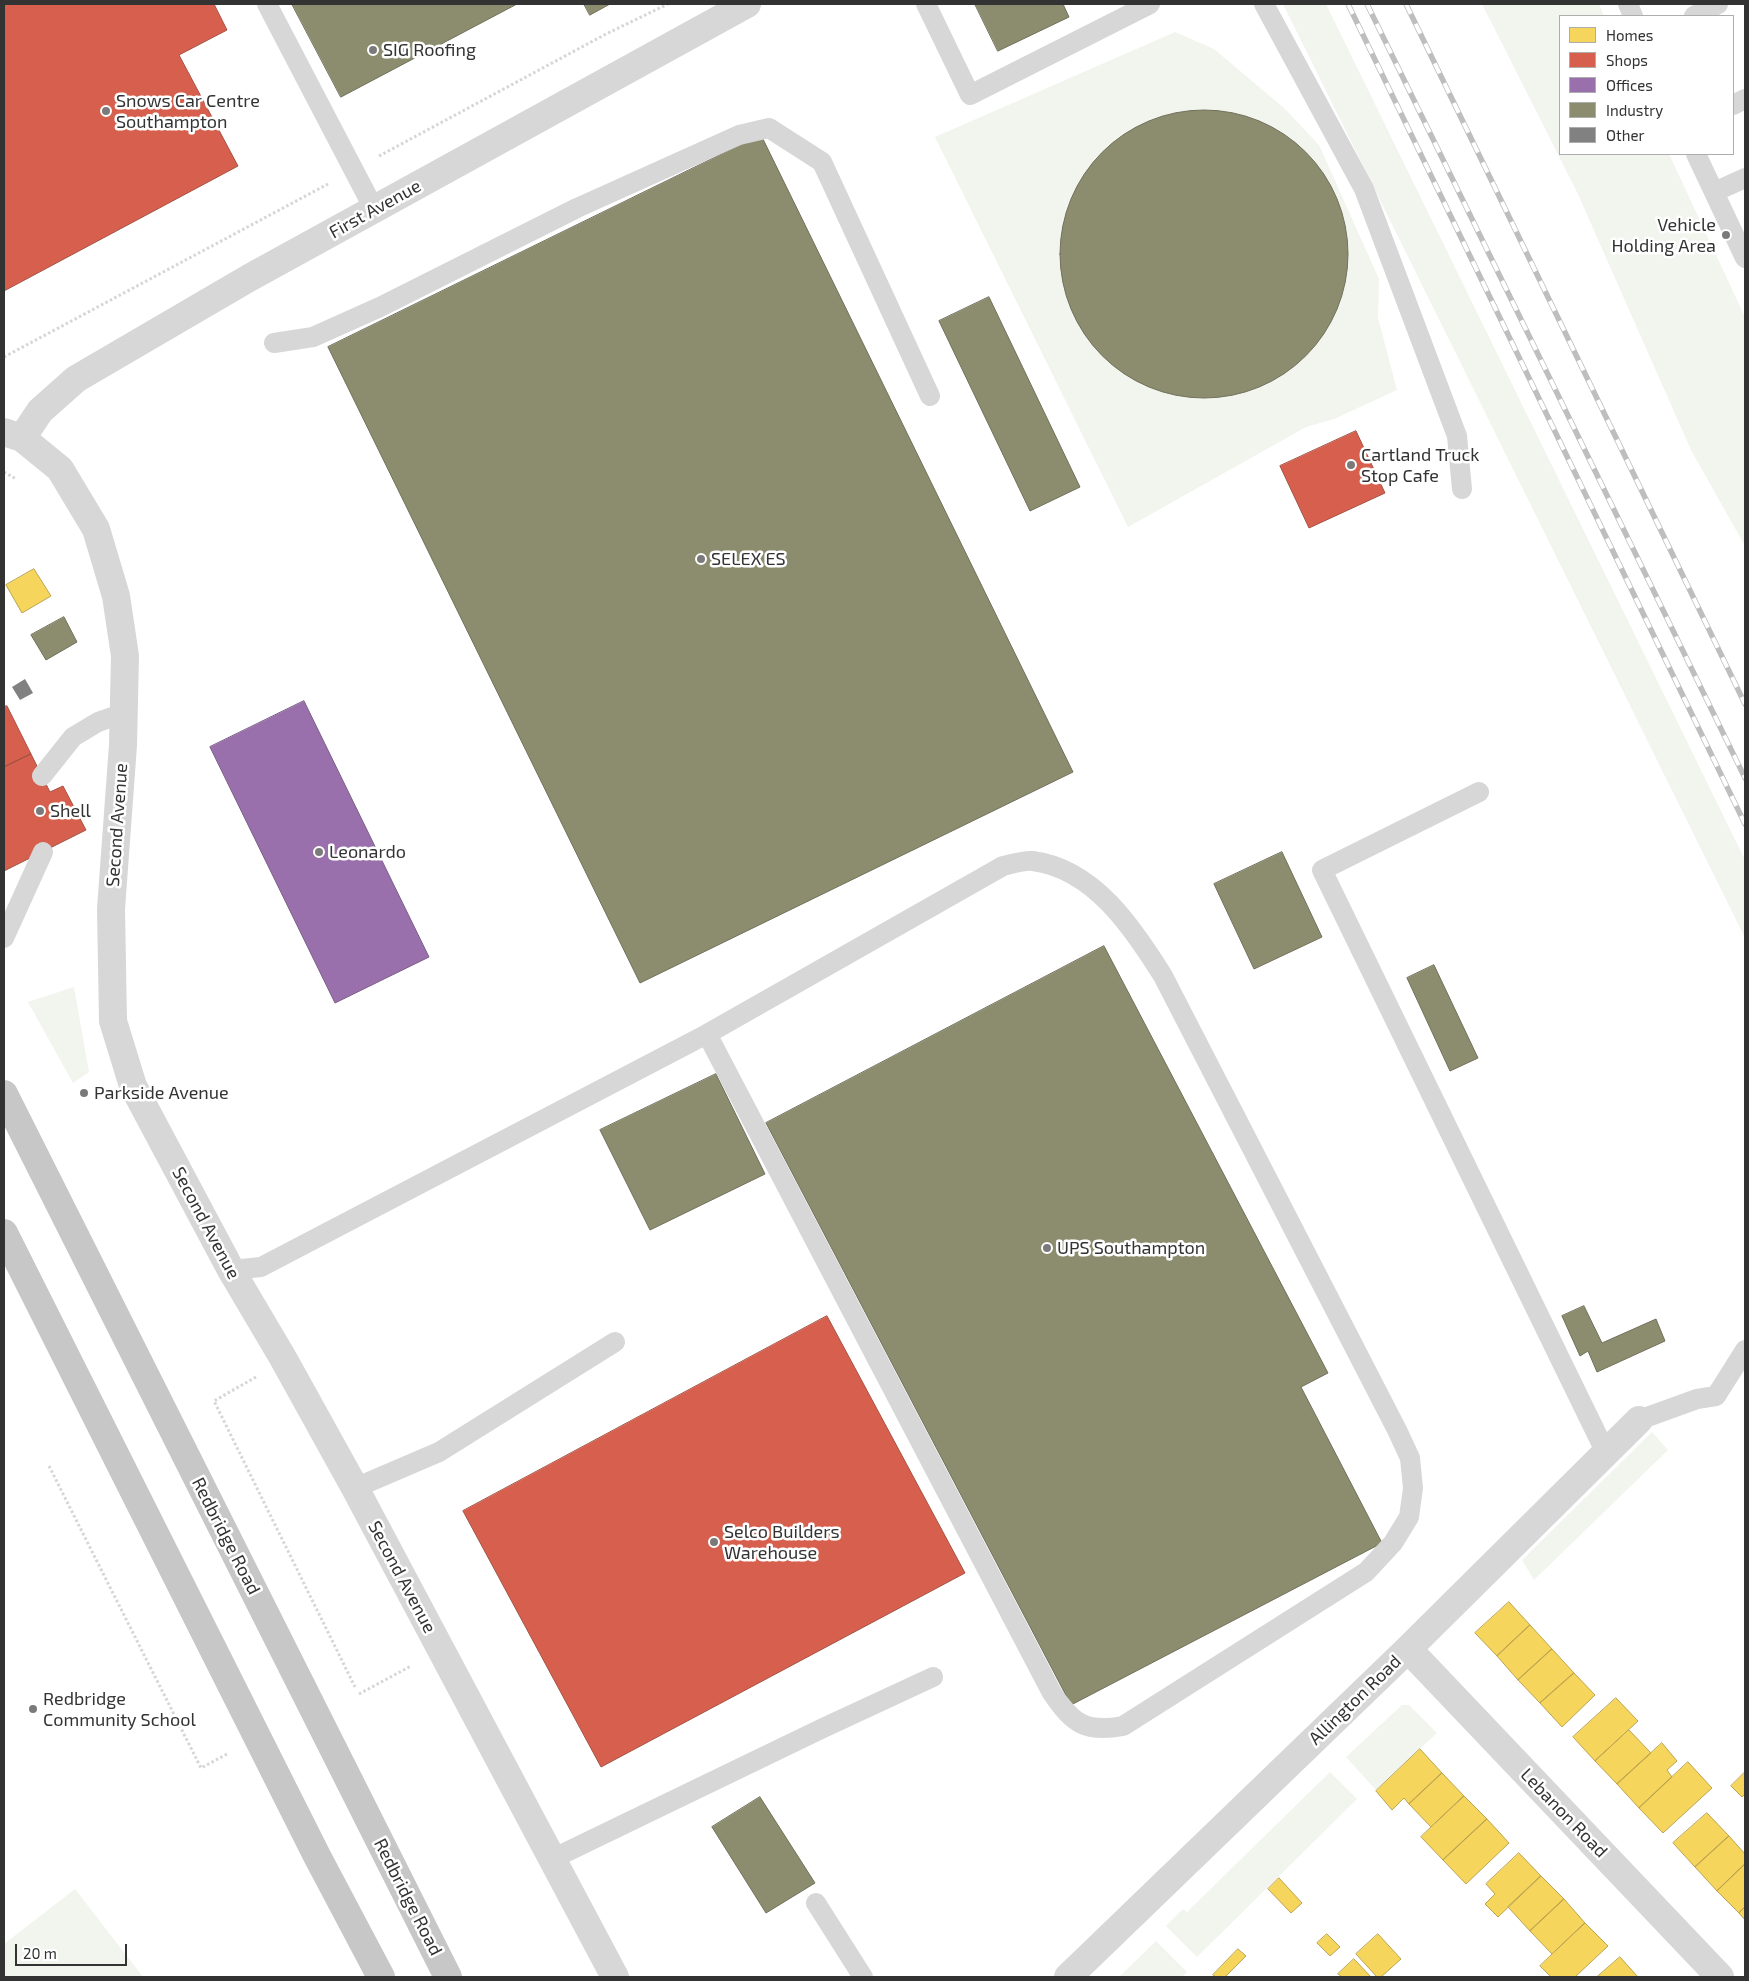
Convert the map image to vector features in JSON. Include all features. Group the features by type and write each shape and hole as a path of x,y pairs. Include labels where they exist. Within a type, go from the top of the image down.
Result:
{"highway":[{"name":"Redbridge Road","path":"4,1094 448,1977"},
{"path":"4,1233 317,1856 381,1977"}],"street":[{"name":"First Avenue","path":"13,435 76,379 250,278 747,4"},
{"name":"Second Avenue","path":"13,435 60,469 96,529 116,596 125,656 123,745 111,909 113,1022 133,1086 231,1270 283,1358 355,1488 615,1977"},
{"name":"Allington Road","path":"1068,1977 1408,1649 1640,1420"},
{"name":"Lebanon Road","path":"1408,1649 1720,1977"}],"lane":[{"path":"267,4 374,209"},
{"path":"926,4 970,95 1150,4"},
{"path":"1264,4 1364,189 1457,436 1462,489"},
{"path":"1696,15 1718,4"},
{"path":"274,343 313,337 380,307 586,204 739,134 769,128 822,162 930,396"},
{"path":"1696,155 1745,258"},
{"path":"1714,192 1745,178"},
{"path":"42,776 73,737 98,722 124,713"},
{"path":"1479,792 1322,870 1606,1453"},
{"path":"4,938 42,852"},
{"path":"231,1270 261,1267 707,1034 1003,866 1031,860 1058,866 1086,883 1111,904 1138,936 1163,976 1397,1430 1410,1458 1412,1488 1408,1517 1394,1543 1366,1572 1124,1726 1105,1730 1086,1726 1066,1713 1052,1693 707,1034"},
{"path":"355,1488 439,1452 615,1342"},
{"path":"1640,1420 1697,1399 1716,1396 1745,1350"},
{"path":"552,1859 933,1677"},
{"path":"816,1903 864,1977"}],"path":[{"path":"283,1358 262,1373 214,1401 355,1687"},
{"path":"49,1466 201,1768"},
{"path":"359,1694 440,1649"}],"shaded area":[{"path":"1283,4 1326,4 1745,860 1745,938"},
{"path":"1482,4 1599,4 1604,15 1559,15 1559,155 1669,155 1745,317 1745,546 1691,450 1577,192"},
{"path":"1175,32 1214,49 1284,108 1319,145 1379,279 1378,318 1397,390 1334,419 1306,427 1128,527 935,137"},
{"path":"74,987 89,1072 73,1083 28,1002"},
{"path":"1652,1432 1668,1450 1534,1580 1522,1560"},
{"path":"1402,1705 1409,1705 1437,1733 1376,1790 1346,1757"},
{"path":"1330,1772 1357,1799 1197,1957 1166,1926 1183,1909 1187,1912"},
{"path":"75,1889 143,1977 4,1977 4,1944"},
{"path":"1156,1941 1187,1972 1182,1977 1119,1977"}],"building: Homes":[{"path":"34,569 51,596 22,613 6,585"},
{"path":"1509,1602 1530,1625 1497,1656 1475,1633"},
{"path":"1530,1625 1552,1649 1518,1680 1497,1656"},
{"path":"1552,1649 1574,1673 1540,1703 1518,1680"},
{"path":"1574,1673 1595,1695 1562,1727 1540,1703"},
{"path":"1616,1698 1638,1721 1595,1761 1573,1737"},
{"path":"1629,1730 1651,1753 1617,1784 1595,1761"},
{"path":"1662,1743 1677,1761 1667,1770 1672,1777 1639,1808 1617,1784"},
{"path":"1420,1749 1442,1773 1409,1804 1404,1798 1392,1810 1376,1791"},
{"path":"1688,1762 1712,1788 1663,1833 1639,1808"},
{"path":"1745,1772 1745,1794 1742,1797 1731,1786"},
{"path":"1442,1773 1464,1796 1431,1827 1409,1804"},
{"path":"1464,1796 1487,1819 1443,1860 1421,1837"},
{"path":"1707,1813 1729,1836 1695,1867 1673,1843"},
{"path":"1487,1819 1509,1843 1466,1884 1443,1860"},
{"path":"1729,1836 1745,1854 1745,1864 1717,1891 1695,1867"},
{"path":"1519,1853 1541,1876 1498,1917 1485,1904 1495,1894 1486,1884"},
{"path":"1745,1864 1745,1907 1739,1913 1717,1891"},
{"path":"1541,1876 1564,1899 1530,1931 1508,1907"},
{"path":"1279,1878 1302,1903 1291,1913 1268,1889"},
{"path":"1564,1899 1585,1923 1552,1954 1530,1931"},
{"path":"1745,1907 1745,1920 1739,1913"},
{"path":"1585,1923 1608,1946 1575,1977 1551,1977 1540,1966"},
{"path":"1327,1934 1340,1947 1330,1956 1317,1943"},
{"path":"1378,1934 1401,1959 1381,1977 1377,1977 1356,1954"},
{"path":"1238,1949 1246,1956 1225,1977 1213,1975"},
{"path":"1620,1957 1638,1977 1597,1977"},
{"path":"1354,1959 1371,1977 1342,1977 1338,1974"}],"building: Shops":[{"name":"Snows Car Centre Southampton","path":"4,4 214,4 227,30 179,55 238,166 4,291"},
{"path":"1356,431 1385,493 1309,528 1280,466"},
{"path":"7,706 31,754 4,767 4,707"},
{"name":"Shell","path":"31,754 50,792 63,786 86,830 4,871 4,767"},
{"name":"Selco Builders Warehouse","path":"827,1316 965,1573 601,1767 463,1511"}],"building: Offices":[{"name":"Leonardo","path":"304,701 429,957 335,1003 210,747"}],"building: Industry":[{"name":"SIG Roofing","path":"292,4 517,4 341,97"},
{"path":"584,4 610,4 590,15"},
{"path":"975,4 1063,4 1069,17 998,51"},
{"path":"1204,110 1232,113 1259,121 1284,134 1306,152 1324,174 1337,199 1345,226 1348,254 1345,282 1337,309 1324,334 1306,356 1284,374 1259,387 1232,395 1204,398 1176,395 1149,387 1124,374 1102,356 1084,334 1071,309 1063,282 1060,254 1063,226 1071,199 1084,174 1102,152 1124,134 1149,121 1176,113"},
{"name":"SELEX ES","path":"761,135 1073,772 640,983 328,347"},
{"path":"989,297 1080,487 1030,511 939,321"},
{"path":"64,617 77,642 46,660 31,635"},
{"path":"1282,852 1322,937 1254,969 1214,884"},
{"name":"UPS Southampton","path":"1104,946 1328,1373 1301,1387 1382,1543 1071,1705 766,1123"},
{"path":"1434,965 1478,1058 1450,1071 1407,978"},
{"path":"716,1074 765,1174 650,1230 600,1130"},
{"path":"1584,1306 1602,1343 1656,1319 1665,1341 1597,1372 1588,1351 1580,1356 1562,1316"},
{"path":"760,1797 815,1883 766,1913 712,1827"}],"building: Other":[{"path":"25,679 33,693 20,700 12,687"}],"railway":[{"path":"1348,4 1745,824"},
{"path":"1367,4 1745,778"},
{"path":"1406,4 1745,704"}],"place":[{"name":"SIG Roofing","path":"373,50"},
{"name":"Snows Car Centre Southampton","path":"106,111"},
{"name":"Vehicle Holding Area","path":"1726,235"},
{"name":"Cartland Truck Stop Cafe","path":"1351,465"},
{"name":"SELEX ES","path":"701,559"},
{"name":"Shell","path":"40,811"},
{"name":"Leonardo","path":"319,852"},
{"name":"Parkside Avenue","path":"84,1093"},
{"name":"UPS Southampton","path":"1047,1248"},
{"name":"Selco Builders Warehouse","path":"714,1542"},
{"name":"Redbridge Community School","path":"33,1709"}]}
